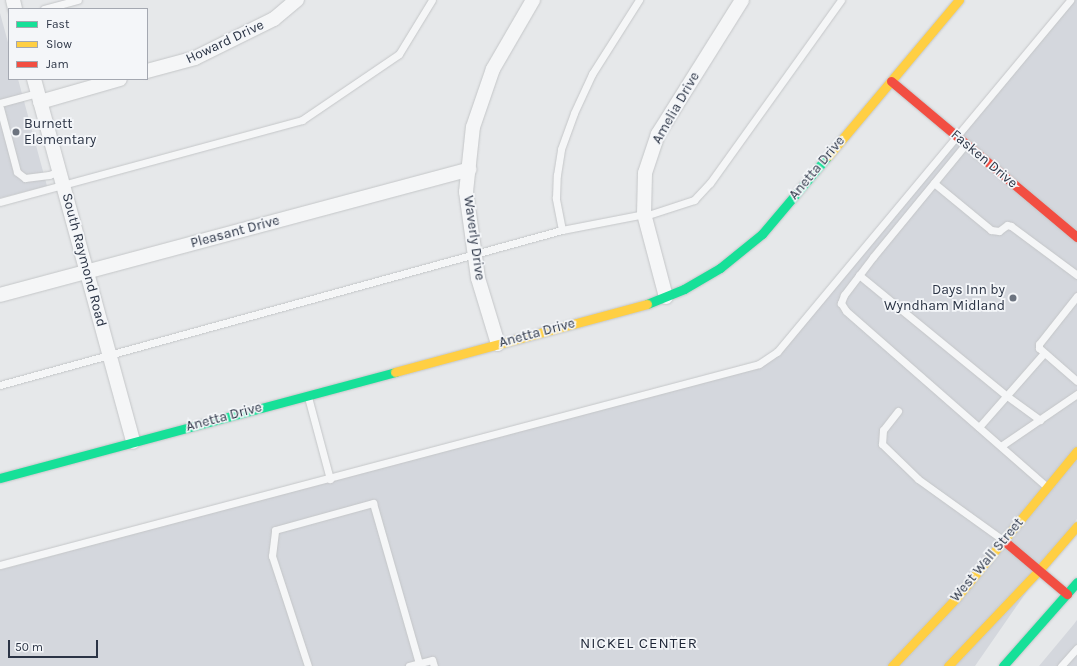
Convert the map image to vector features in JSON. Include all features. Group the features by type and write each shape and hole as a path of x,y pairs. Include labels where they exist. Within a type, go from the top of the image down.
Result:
{"street":[{"name":"Howard Drive","path":"148,71 195,58 274,19 297,0"},
{"name":"Waverly Drive","path":"498,344 478,278 466,192 474,127 493,69 533,0"},
{"name":"Amelia Drive","path":"666,297 644,215 645,173 658,134 742,0"},
{"name":"Anetta Drive","path":"0,478 498,344 666,297 684,290 716,271 762,234 959,0"},
{"path":"38,91 113,80"},
{"name":"Fasken Drive","path":"891,81 1077,237"},
{"name":"South Raymond Road","path":"38,91 133,442"},
{"name":"Pleasant Drive","path":"0,295 469,169"},
{"name":"West Wall Street","path":"892,666 957,597 1077,451"},
{"path":"948,666 1077,526"},
{"path":"1003,540 1067,594"},
{"path":"1003,666 1077,582"}],"lane":[{"path":"48,8 78,0"},
{"path":"0,202 302,120 399,54 432,0"},
{"path":"562,230 556,198 557,175 561,149 574,114 592,74 639,0"},
{"path":"0,385 562,230 644,215 694,200 710,183 841,0"},
{"path":"0,565 759,364 777,352 1070,0"},
{"path":"0,103 38,91"},
{"path":"0,108 17,172 25,178 49,175 60,171"},
{"path":"966,144 844,295 841,303 846,310 1047,487"},
{"path":"934,183 990,230 999,231 1007,225 1011,226 1077,275"},
{"path":"859,276 1007,396 1040,420"},
{"path":"1077,296 1039,344 1038,348 1077,381"},
{"path":"979,427 1044,353"},
{"path":"1001,446 1077,394"},
{"path":"308,395 330,478"},
{"path":"898,412 883,430 882,444 918,479 1003,540"},
{"path":"308,666 272,556 275,530 373,503 419,663"},
{"path":"1061,666 1077,648"},
{"path":"409,666 432,660 434,666"}],"shaded area":[{"path":"1074,0 1077,0 1077,519 975,666 0,666 0,570 769,361"},
{"name":"Burnett Elementary","path":"0,13 8,42 8,80 18,80 47,186 0,198"},
{"path":"1077,620 1077,666 1039,666 1074,624"}],"traffic: fast":[{"path":"647,304 684,289 720,268 762,234 828,156"},
{"path":"0,478 395,372"},
{"path":"1003,666 1077,582"}],"traffic: slow":[{"path":"828,156 959,0"},
{"path":"395,372 647,304"},
{"path":"892,666 957,597 1077,451"},
{"path":"948,666 1039,570 1077,526"}],"traffic: jam":[{"path":"891,81 1077,237"},
{"path":"1003,540 1067,594"}],"place":[{"name":"Burnett Elementary","path":"16,132"},
{"name":"Days Inn by Wyndham Midland","path":"1013,298"}],"district":[{"name":"NICKEL CENTER","path":"639,644"}]}
